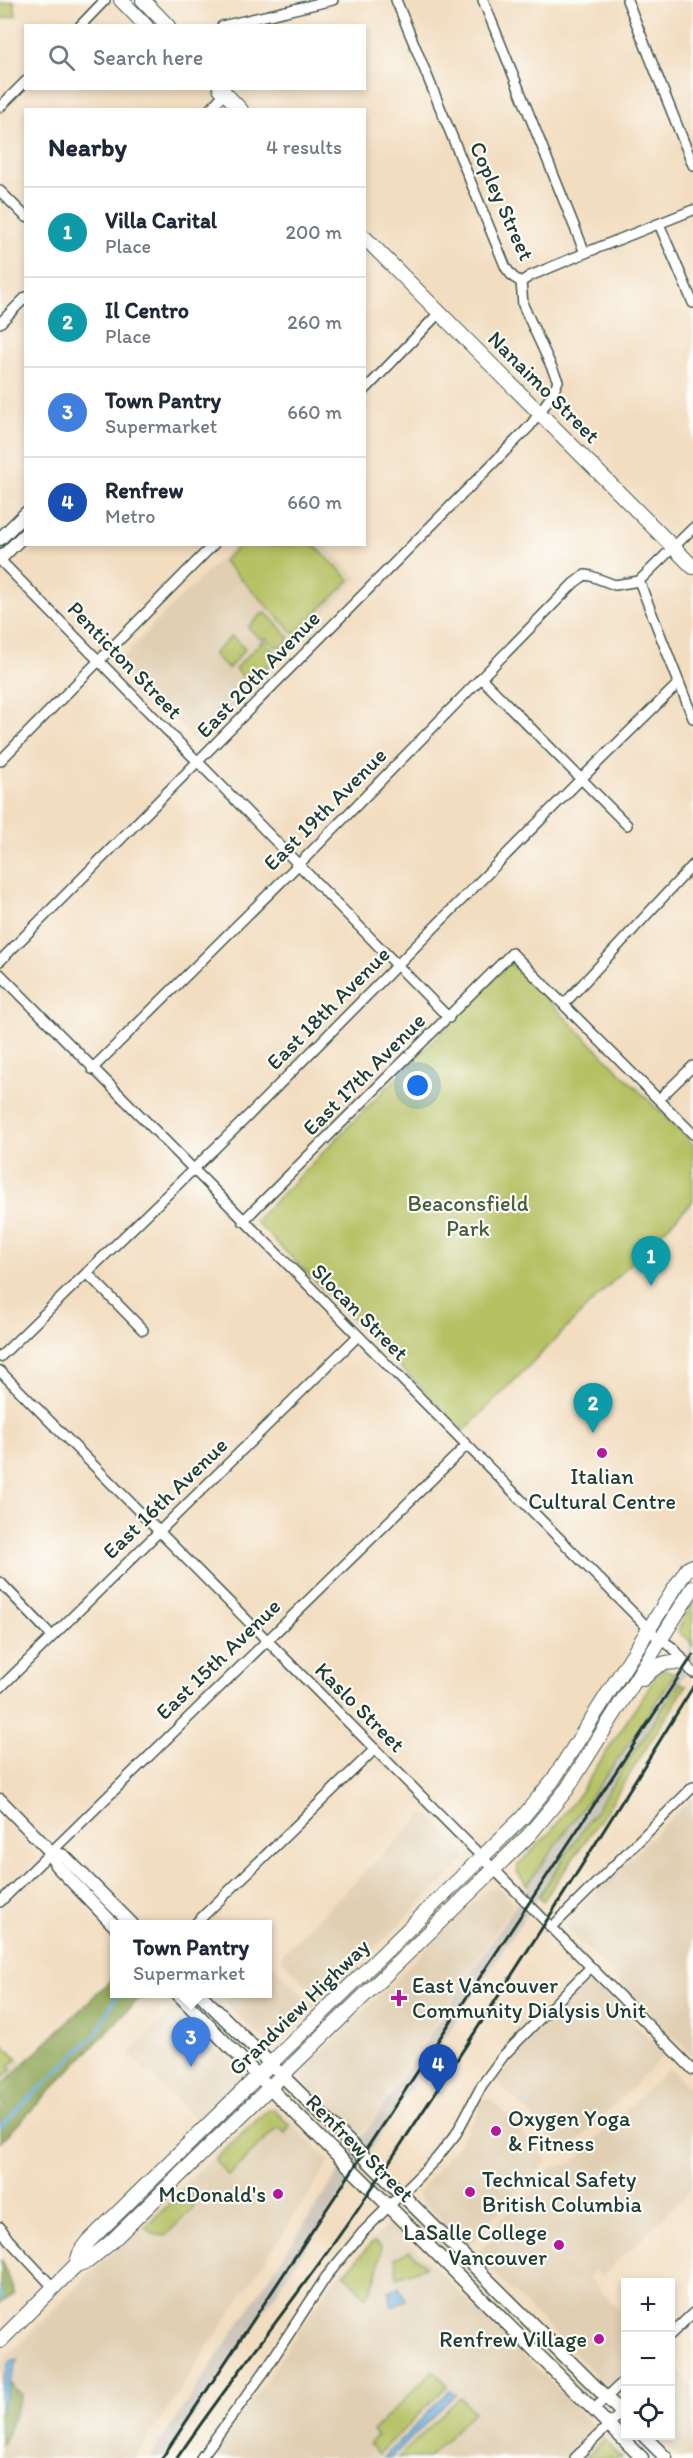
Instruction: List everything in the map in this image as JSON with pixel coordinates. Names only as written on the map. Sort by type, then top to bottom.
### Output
[{"type":"main road","points":[[121,0],[144,24]]},
{"type":"main road","points":[[143,0],[166,24]]},
{"type":"main road","points":[[223,91],[239,108]]},
{"type":"main road","name":"Nanaimo Street","points":[[366,239],[693,567]]},
{"type":"main road","name":"Grandview Highway","points":[[76,2265],[80,2253],[89,2241],[522,1818],[553,1779],[648,1628],[687,1569],[693,1566]]},
{"type":"main road","points":[[622,1703],[693,1588]]},
{"type":"main road","points":[[622,1703],[657,1665],[670,1661],[688,1668]]},
{"type":"main road","name":"Grandview Highway","points":[[0,2341],[76,2265],[88,2261],[111,2242],[548,1814],[567,1789],[622,1703]]},
{"type":"street","points":[[82,24],[105,0]]},
{"type":"street","points":[[231,24],[333,0]]},
{"type":"street","name":"Copley Street","points":[[396,0],[506,268],[513,277],[521,282],[523,305],[558,381],[552,395],[539,412]]},
{"type":"street","points":[[483,0],[585,253]]},
{"type":"street","points":[[627,0],[693,165]]},
{"type":"street","points":[[0,107],[24,83]]},
{"type":"street","points":[[210,108],[223,91]]},
{"type":"street","points":[[0,191],[24,215]]},
{"type":"street","points":[[521,282],[585,253],[693,210]]},
{"type":"street","points":[[659,224],[693,303]]},
{"type":"street","points":[[0,323],[24,299]]},
{"type":"street","points":[[366,389],[440,312]]},
{"type":"street","name":"East 20th Avenue","points":[[0,961],[530,426],[539,412]]},
{"type":"street","points":[[0,539],[24,515]]},
{"type":"street","points":[[693,528],[639,581],[693,718]]},
{"type":"street","points":[[0,559],[24,535]]},
{"type":"street","points":[[0,761],[212,546]]},
{"type":"street","name":"Penticton Street","points":[[0,559],[449,1018]]},
{"type":"street","name":"East 19th Avenue","points":[[92,1069],[585,575],[615,585],[639,581]]},
{"type":"street","points":[[481,678],[627,825]]},
{"type":"street","name":"East 18th Avenue","points":[[0,1357],[192,1171],[679,683]]},
{"type":"street","points":[[693,865],[564,1004],[693,1134]]},
{"type":"street","name":"East 17th Avenue","points":[[243,1221],[512,953],[564,1004]]},
{"type":"street","name":"Slocan Street","points":[[0,975],[465,1446],[661,1641],[671,1644],[680,1653],[688,1668]]},
{"type":"street","points":[[659,1099],[693,1065]]},
{"type":"street","points":[[87,1273],[143,1330]]},
{"type":"street","name":"East 16th Avenue","points":[[0,1688],[357,1337]]},
{"type":"street","name":"Kaslo Street","points":[[0,1371],[693,2070]]},
{"type":"street","name":"East 15th Avenue","points":[[0,1902],[465,1446]]},
{"type":"street","points":[[0,1582],[52,1636]]},
{"type":"street","points":[[199,1920],[375,1749]]},
{"type":"street","points":[[551,1928],[693,1787]]},
{"type":"street","points":[[0,1800],[51,1852],[56,1865],[110,1921]]},
{"type":"street","points":[[51,1852],[64,1856],[128,1920]]},
{"type":"street","points":[[201,2458],[264,2372],[326,2277],[362,2233],[436,2159],[456,2134],[482,2085],[504,2055],[590,1968]]},
{"type":"street","name":"Renfrew Street","points":[[182,1998],[642,2458]]},
{"type":"street","name":"Renfrew Street","points":[[204,1998],[621,2413]]},
{"type":"street","points":[[0,2227],[8,2239],[54,2287]]},
{"type":"street","points":[[673,2332],[693,2313]]},
{"type":"street","points":[[593,2410],[621,2384]]},
{"type":"street","points":[[575,2458],[608,2425],[621,2416]]},
{"type":"street","points":[[648,2440],[666,2458]]},
{"type":"shaded area","points":[[233,546],[326,546],[359,578],[199,744],[116,662]]},
{"type":"shaded area","points":[[693,1646],[693,1662],[167,2458],[150,2458],[530,1883],[621,1755]]},
{"type":"shaded area","points":[[693,1797],[693,2056],[567,1929],[567,1922]]},
{"type":"shaded area","points":[[424,1814],[428,1814],[464,1851],[466,1856],[464,1861],[324,1998],[318,1997],[281,1959],[282,1954]]},
{"type":"shaded area","points":[[493,1887],[502,1890],[514,1903],[359,2138],[302,2080],[300,2074],[487,1889]]},
{"type":"shaded area","points":[[272,1964],[316,2006],[277,2044],[270,2046],[224,2002],[228,1998],[272,1998]]},
{"type":"shaded area","points":[[589,1981],[593,1982],[665,2054],[567,2152],[496,2081],[517,2052]]},
{"type":"shaded area","points":[[176,2006],[242,2073],[240,2081],[203,2117],[198,2116],[195,2119],[130,2054]]},
{"type":"shaded area","points":[[0,2039],[24,2063],[0,2088]]},
{"type":"shaded area","points":[[669,2068],[693,2092],[693,2187],[602,2277],[595,2270],[588,2277],[621,2312],[621,2372],[608,2387],[477,2256],[478,2251],[492,2239],[500,2218],[510,2212],[546,2177],[549,2169],[571,2164]]},
{"type":"shaded area","points":[[486,2098],[493,2101],[548,2160],[480,2235],[471,2244],[466,2244],[420,2199],[418,2193],[457,2145],[478,2113],[481,2102]]},
{"type":"shaded area","points":[[267,2106],[276,2107],[330,2162],[135,2458],[0,2458],[0,2363],[89,2274]]},
{"type":"shaded area","points":[[387,2225],[394,2227],[626,2458],[208,2458],[261,2388],[329,2286]]},
{"type":"shaded area","points":[[675,2368],[693,2386],[693,2458],[679,2458],[660,2440],[675,2440]]},
{"type":"green space","points":[[14,1],[16,16],[0,19],[0,4]]},
{"type":"green space","points":[[239,546],[315,546],[350,580],[295,634],[223,561]]},
{"type":"green space","points":[[266,613],[290,638],[283,646],[274,646],[266,638],[259,638],[248,627]]},
{"type":"green space","points":[[232,636],[245,649],[228,669],[213,654]]},
{"type":"green space","points":[[263,640],[278,656],[250,684],[235,669]]},
{"type":"green space","name":"Beaconsfield Park","points":[[510,963],[693,1144],[693,1201],[464,1431],[255,1221]]},
{"type":"green space","points":[[693,1602],[693,1647],[678,1630]]},
{"type":"green space","points":[[665,1669],[675,1674],[621,1755],[527,1885],[517,1872],[518,1865],[552,1830],[579,1794],[657,1675]]},
{"type":"green space","points":[[680,1682],[686,1686],[603,1816],[543,1901],[539,1896]]},
{"type":"green space","points":[[110,1981],[110,1998],[139,1998],[0,2143],[0,2087]]},
{"type":"green space","points":[[0,2041],[17,2059],[9,2066],[12,2069],[4,2077],[0,2075]]},
{"type":"green space","points":[[274,2109],[290,2127],[285,2133],[278,2127],[228,2176],[215,2160],[268,2110]]},
{"type":"green space","points":[[187,2187],[192,2194],[192,2209],[165,2236],[153,2234],[146,2227]]},
{"type":"green space","points":[[373,2242],[381,2246],[380,2260],[375,2279],[366,2297],[344,2274]]},
{"type":"green space","points":[[410,2251],[426,2267],[397,2277],[395,2258]]},
{"type":"green space","points":[[0,2258],[15,2294],[0,2304]]},
{"type":"green space","points":[[433,2371],[448,2385],[379,2454],[369,2444],[377,2436],[373,2431]]},
{"type":"green space","points":[[10,2383],[22,2394],[5,2440],[0,2445],[0,2410]]},
{"type":"green space","points":[[460,2397],[474,2412],[428,2458],[398,2458]]},
{"type":"green space","points":[[604,2440],[622,2458],[586,2458]]},
{"type":"water","points":[[399,2287],[406,2300],[392,2306],[389,2291]]},
{"type":"water","points":[[18,2360],[0,2410],[0,2391],[10,2362]]},
{"type":"water","points":[[450,2390],[455,2394],[391,2458],[384,2458]]},
{"type":"waterway","points":[[0,2127],[98,2032],[116,1998]]},
{"type":"waterway","points":[[0,2290],[2,2299]]},
{"type":"railway","points":[[162,2458],[693,1655]]},
{"type":"railway","points":[[177,2458],[333,2244],[399,2148],[611,1820],[693,1687]]},
{"type":"place","name":"Villa Carital","points":[[651,1286]]},
{"type":"place","name":"Il Centro","points":[[593,1433]]},
{"type":"place","name":"Italian Cultural Centre","points":[[602,1453]]},
{"type":"place","name":"East Vancouver Community Dialysis Unit","points":[[399,1998]]},
{"type":"place","name":"Town Pantry","points":[[191,2067]]},
{"type":"place","name":"Renfrew","points":[[438,2094]]},
{"type":"place","name":"Oxygen Yoga & Fitness","points":[[496,2131]]},
{"type":"place","name":"Technical Safety British Columbia","points":[[470,2192]]},
{"type":"place","name":"McDonald's","points":[[278,2194]]},
{"type":"place","name":"LaSalle College Vancouver","points":[[559,2245]]},
{"type":"place","name":"Renfrew Village","points":[[599,2339]]}]
